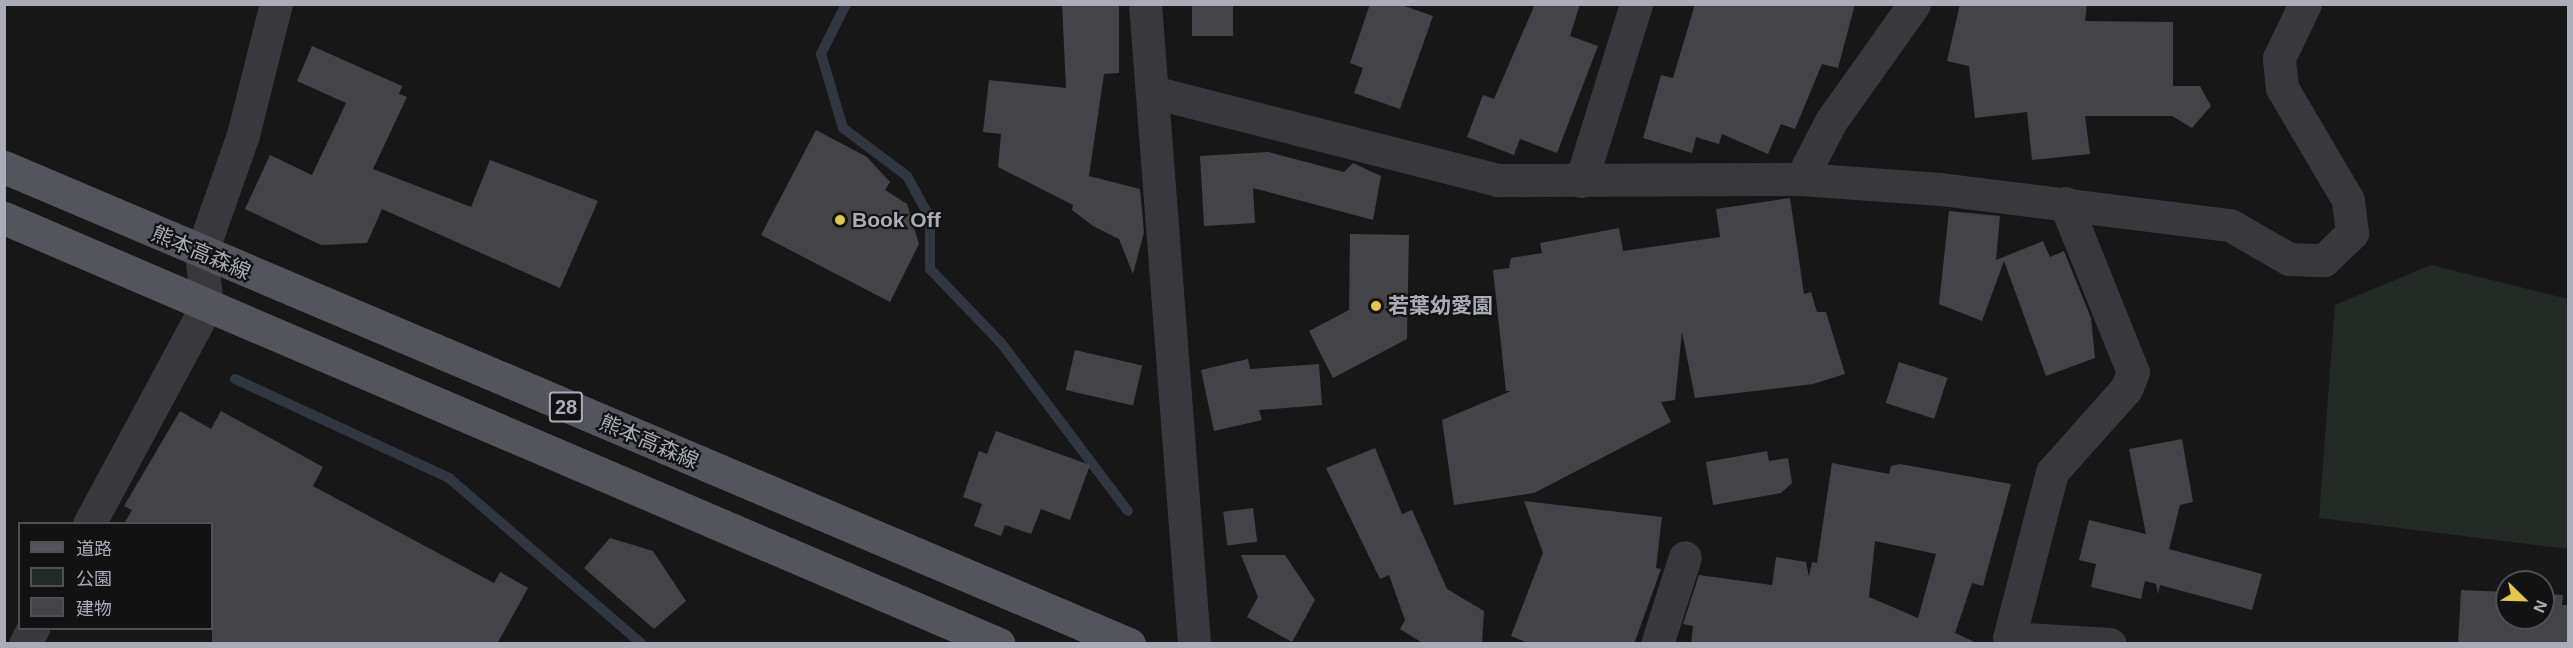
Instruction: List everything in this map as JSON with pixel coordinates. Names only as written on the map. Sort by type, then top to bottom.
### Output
[{"type":"main road","name":"熊本高森線","points":[[4,167],[201,254],[1129,644]]},
{"type":"main road","name":"28","points":[[4,218],[999,644]]},
{"type":"street","points":[[90,522],[207,305],[201,254],[243,135],[276,4]]},
{"type":"street","points":[[1145,4],[1194,644]]},
{"type":"street","points":[[1581,181],[1636,4]]},
{"type":"street","points":[[1801,179],[1831,121],[1914,4]]},
{"type":"street","points":[[1153,92],[1497,180],[1801,179],[2066,203],[2230,225],[2289,259],[2324,260],[2352,233],[2348,200],[2282,88],[2279,58],[2305,4]]},
{"type":"street","points":[[2066,203],[2133,372],[2126,388],[2052,471],[2009,638],[2110,644]]},
{"type":"street","points":[[1657,644],[1684,557]]},
{"type":"street","points":[[25,644],[32,630]]},
{"type":"green space","points":[[2431,265],[2568,299],[2568,549],[2319,518],[2335,305]]},
{"type":"building","points":[[1062,4],[1119,4],[1119,73],[1104,74],[1089,176],[1140,189],[1144,232],[1133,274],[1119,239],[1093,226],[1072,210],[1073,205],[998,167],[1001,134],[983,132],[989,80],[1066,88]]},
{"type":"building","points":[[1192,4],[1233,4],[1233,36],[1192,36]]},
{"type":"building","points":[[1370,4],[1399,4],[1433,16],[1400,109],[1354,93],[1363,68],[1350,63]]},
{"type":"building","points":[[1535,4],[1580,4],[1570,36],[1598,46],[1557,153],[1520,139],[1514,155],[1467,137],[1483,95],[1494,99]]},
{"type":"building","points":[[1695,4],[1855,4],[1838,68],[1822,64],[1795,129],[1781,124],[1768,154],[1722,134],[1719,144],[1696,137],[1692,153],[1643,138],[1661,75],[1673,78]]},
{"type":"building","points":[[1960,4],[2087,4],[2085,21],[2173,22],[2173,86],[2200,86],[2211,106],[2192,128],[2172,116],[2085,116],[2090,154],[2032,160],[2027,112],[1975,118],[1969,66],[1947,61]]},
{"type":"building","points":[[312,46],[402,86],[399,94],[407,97],[373,169],[471,207],[490,160],[598,201],[560,288],[382,209],[367,243],[321,245],[245,209],[270,155],[312,175],[346,103],[297,81]]},
{"type":"building","name":"Book Off","points":[[816,130],[867,157],[890,182],[885,190],[907,204],[919,244],[890,302],[761,235]]},
{"type":"building","points":[[1268,152],[1344,172],[1353,163],[1381,176],[1373,220],[1253,188],[1255,223],[1204,226],[1200,156]]},
{"type":"building","points":[[1790,198],[1804,294],[1811,292],[1817,312],[1826,312],[1845,374],[1813,384],[1695,398],[1682,332],[1675,400],[1661,402],[1671,422],[1534,493],[1454,505],[1442,420],[1511,391],[1506,391],[1493,270],[1509,268],[1511,258],[1542,253],[1540,243],[1619,228],[1623,251],[1720,237],[1716,209]]},
{"type":"building","points":[[1949,211],[2000,216],[1996,260],[2043,241],[2050,257],[2064,251],[2091,318],[2095,358],[2046,376],[2004,261],[1982,321],[1939,304]]},
{"type":"building","points":[[1350,234],[1409,235],[1407,339],[1333,378],[1309,331],[1349,310]]},
{"type":"building","points":[[1075,350],[1142,366],[1133,405],[1066,390]]},
{"type":"building","points":[[1248,359],[1250,369],[1319,364],[1322,405],[1259,410],[1262,420],[1214,431],[1201,370]]},
{"type":"building","points":[[1899,362],[1948,378],[1934,419],[1886,403]]},
{"type":"building","points":[[180,411],[211,429],[221,411],[323,467],[313,486],[494,583],[500,572],[528,588],[497,644],[212,644],[213,522],[125,522],[132,510],[124,506]]},
{"type":"building","points":[[996,431],[1090,465],[1070,520],[1041,509],[1031,534],[1005,525],[1001,536],[974,526],[982,504],[963,497],[979,451],[987,454]]},
{"type":"building","points":[[2182,439],[2193,502],[2180,505],[2169,549],[2262,574],[2252,610],[2160,585],[2158,594],[2156,584],[2145,581],[2141,599],[2091,587],[2096,564],[2079,560],[2089,520],[2146,534],[2129,449]]},
{"type":"building","points":[[1375,448],[1402,514],[1412,510],[1447,589],[1484,611],[1482,644],[1424,644],[1400,629],[1405,620],[1389,575],[1380,579],[1326,468]]},
{"type":"building","points":[[1767,451],[1769,461],[1788,458],[1792,483],[1781,493],[1713,505],[1706,462]]},
{"type":"building","points":[[1832,463],[1889,474],[1891,466],[1900,464],[2011,484],[1983,586],[1972,583],[1955,633],[1979,644],[1691,644],[1693,626],[1683,624],[1699,575],[1772,585],[1776,557],[1806,562],[1809,577],[1812,562],[1817,563]],"holes":[[[1875,541],[1936,554],[1918,618],[1869,597]]]},
{"type":"building","points":[[1524,501],[1662,517],[1656,568],[1661,569],[1634,644],[1530,644],[1511,636],[1543,553]]},
{"type":"building","points":[[1253,508],[1257,542],[1227,545],[1223,512]]},
{"type":"building","points":[[610,538],[653,551],[686,601],[654,629],[584,568]]},
{"type":"building","points":[[1241,555],[1285,555],[1315,600],[1292,642],[1247,617],[1258,597]]},
{"type":"building","points":[[2461,590],[2495,591],[2495,630],[2555,630],[2555,595],[2563,595],[2562,605],[2568,605],[2568,644],[2458,644]]},
{"type":"waterway","points":[[846,4],[821,54],[843,128],[907,176],[930,218],[930,269],[1002,344],[1128,511]]},
{"type":"waterway","points":[[235,379],[449,478],[642,644]]},
{"type":"place","name":"Book Off","points":[[840,220]]},
{"type":"place","name":"若葉幼愛園","points":[[1376,306]]}]
